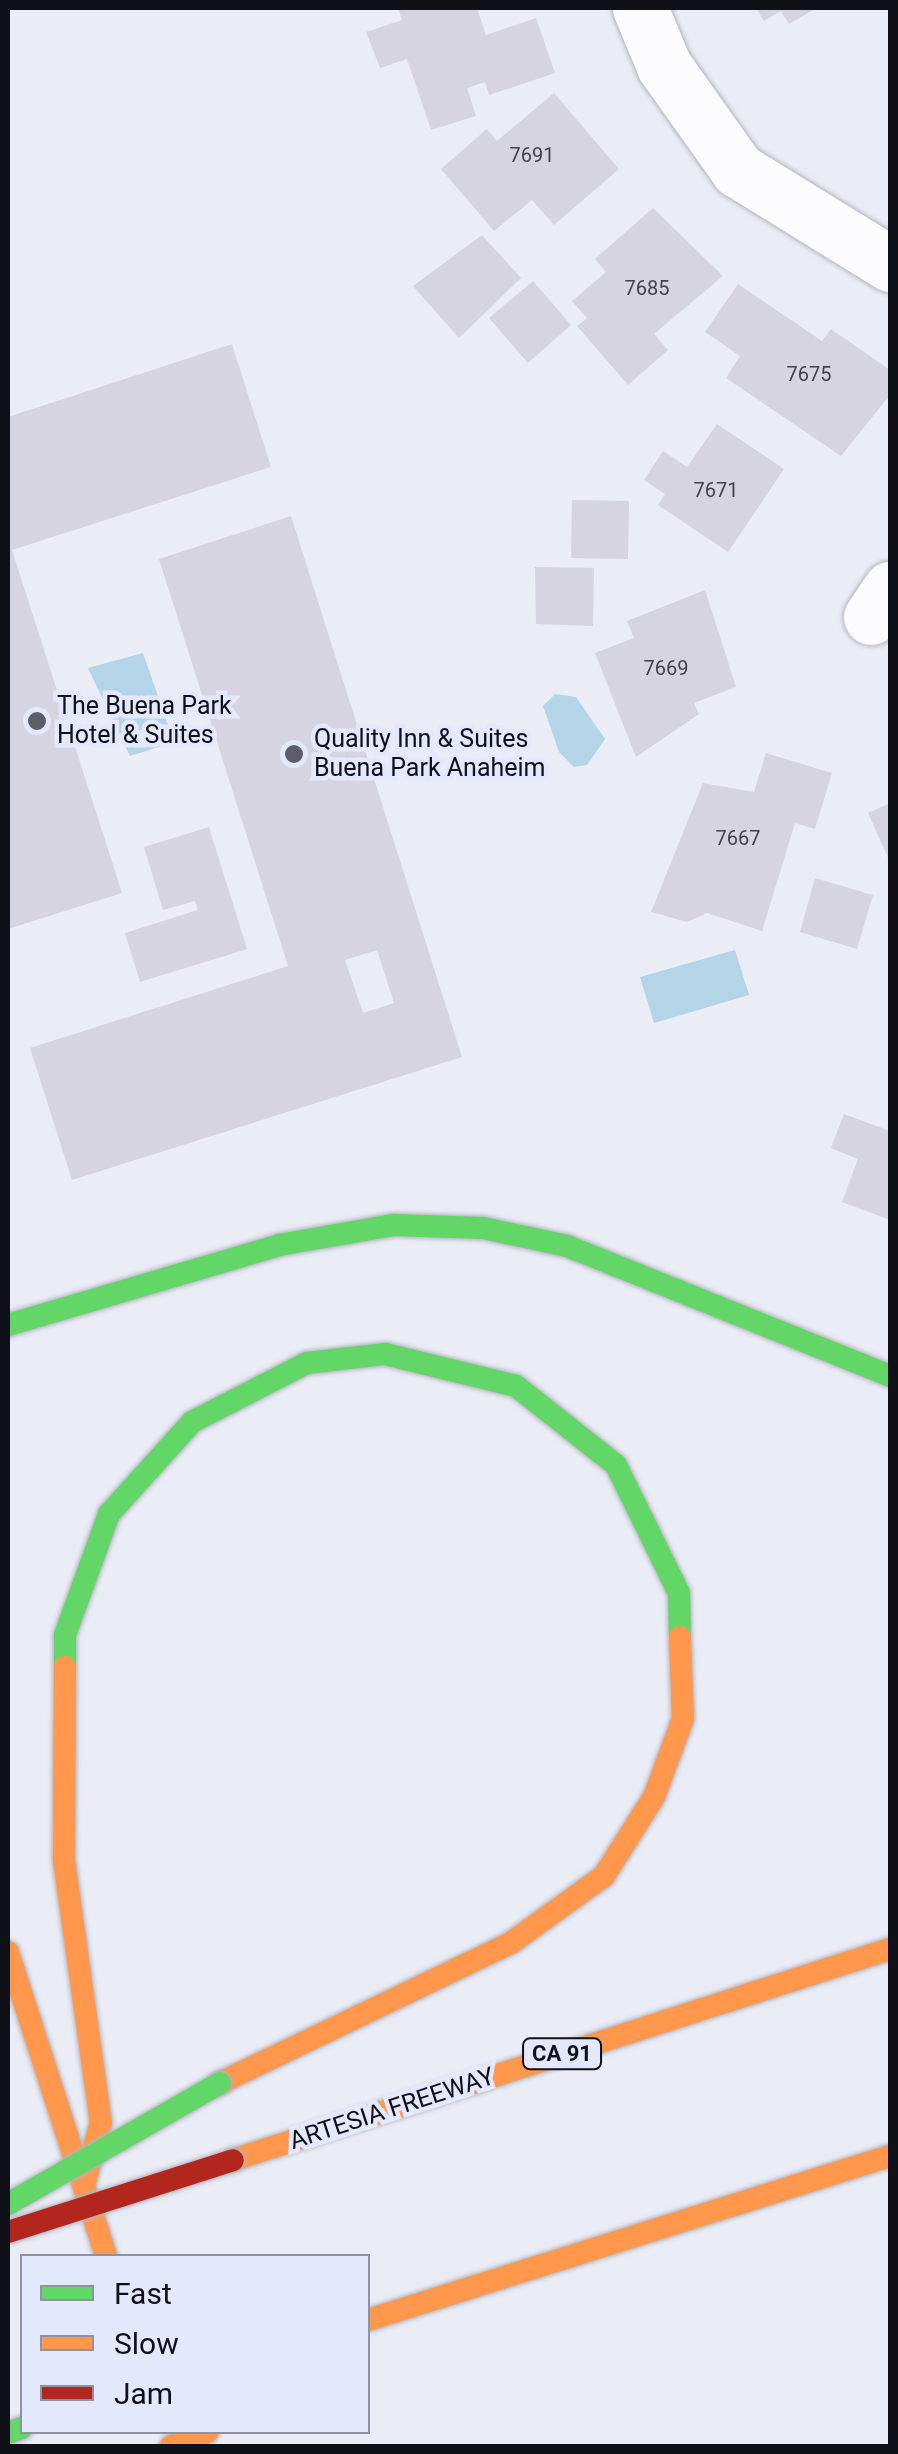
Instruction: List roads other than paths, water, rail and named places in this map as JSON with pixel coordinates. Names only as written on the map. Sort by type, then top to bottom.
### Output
[{"type":"main road","points":[[8,1325],[279,1245],[394,1225],[483,1228],[567,1246],[890,1376]]},
{"type":"main road","points":[[8,2204],[220,2083],[511,1943],[604,1876],[654,1797],[683,1720],[679,1593],[616,1466],[575,1424],[516,1386],[384,1354],[307,1363],[192,1422],[138,1472],[94,1543],[65,1635],[64,1860],[101,2122],[84,2182]]},
{"type":"main road","name":"ARTESIA FREEWAY","points":[[8,2232],[890,1949]]},
{"type":"main road","points":[[8,1952],[105,2254]]},
{"type":"main road","points":[[370,2319],[890,2156]]},
{"type":"main road","points":[[402,2340],[540,2266]]},
{"type":"main road","points":[[170,2446],[202,2434]]},
{"type":"street","points":[[640,8],[664,66],[738,170],[890,264]]},
{"type":"water","points":[[143,653],[168,725],[184,739],[130,756],[88,668]]},
{"type":"water","points":[[555,694],[576,697],[605,739],[587,765],[574,767],[559,752],[543,706]]},
{"type":"water","points":[[735,950],[749,995],[654,1023],[640,977]]},
{"type":"place","name":"The Buena Park Hotel & Suites","points":[[37,721]]},
{"type":"place","name":"Quality Inn & Suites Buena Park Anaheim","points":[[294,754]]}]
